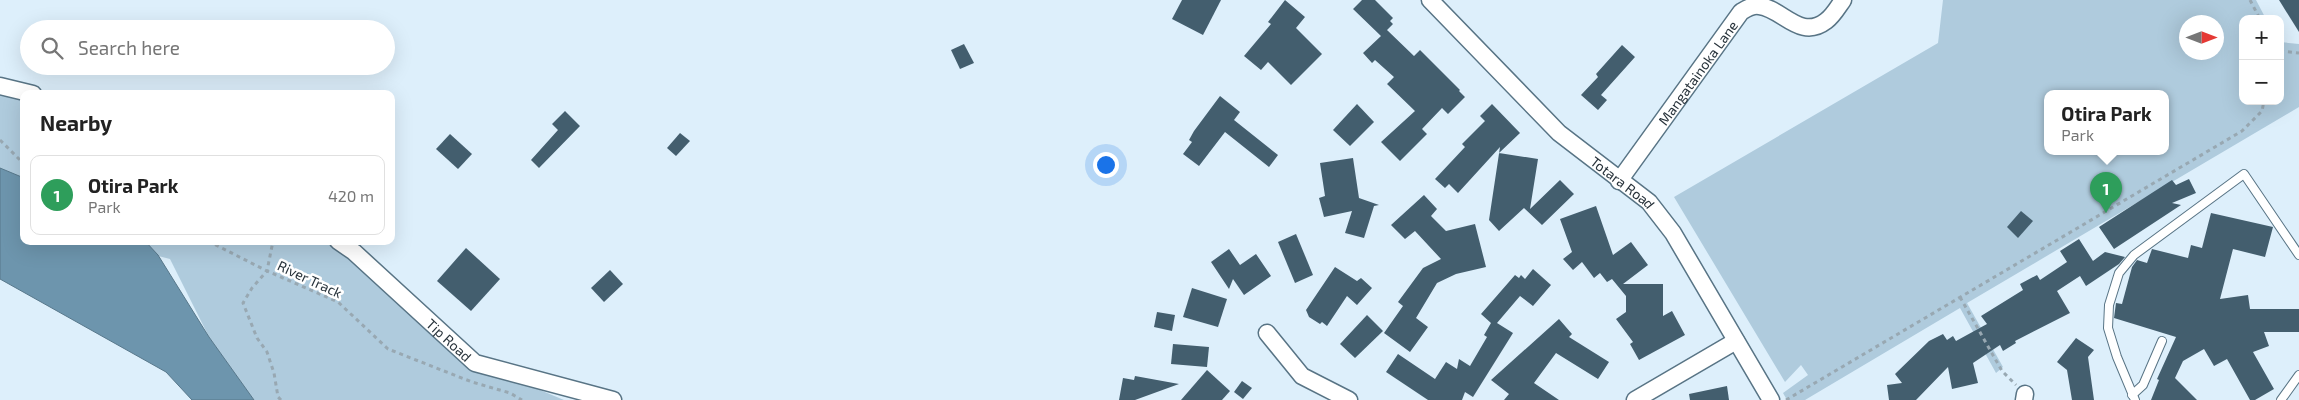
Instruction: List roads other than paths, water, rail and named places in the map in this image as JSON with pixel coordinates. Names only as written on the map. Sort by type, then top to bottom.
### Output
[{"type":"street","name":"Totara Road","points":[[1430,0],[1558,133],[1649,202],[1673,233],[1771,400]]},
{"type":"street","name":"Mangatainoka Lane","points":[[1619,181],[1741,12],[1758,6],[1769,9],[1794,25],[1817,26],[1827,21],[1843,0]]},
{"type":"street","points":[[7,88],[20,91]]},
{"type":"street","name":"Tip Road","points":[[344,245],[354,252],[476,363],[613,400]]},
{"type":"street","points":[[1267,333],[1302,376],[1349,400]]},
{"type":"street","points":[[1635,400],[1736,341]]},
{"type":"lane","points":[[0,77],[7,88]]},
{"type":"lane","points":[[2162,341],[2143,386],[2133,397],[2109,336],[2107,321],[2109,305],[2119,273],[2134,256],[2244,174],[2299,255]]},
{"type":"lane","points":[[2282,400],[2299,375]]},
{"type":"place","name":"Otira Park","points":[[2106,213]]}]
